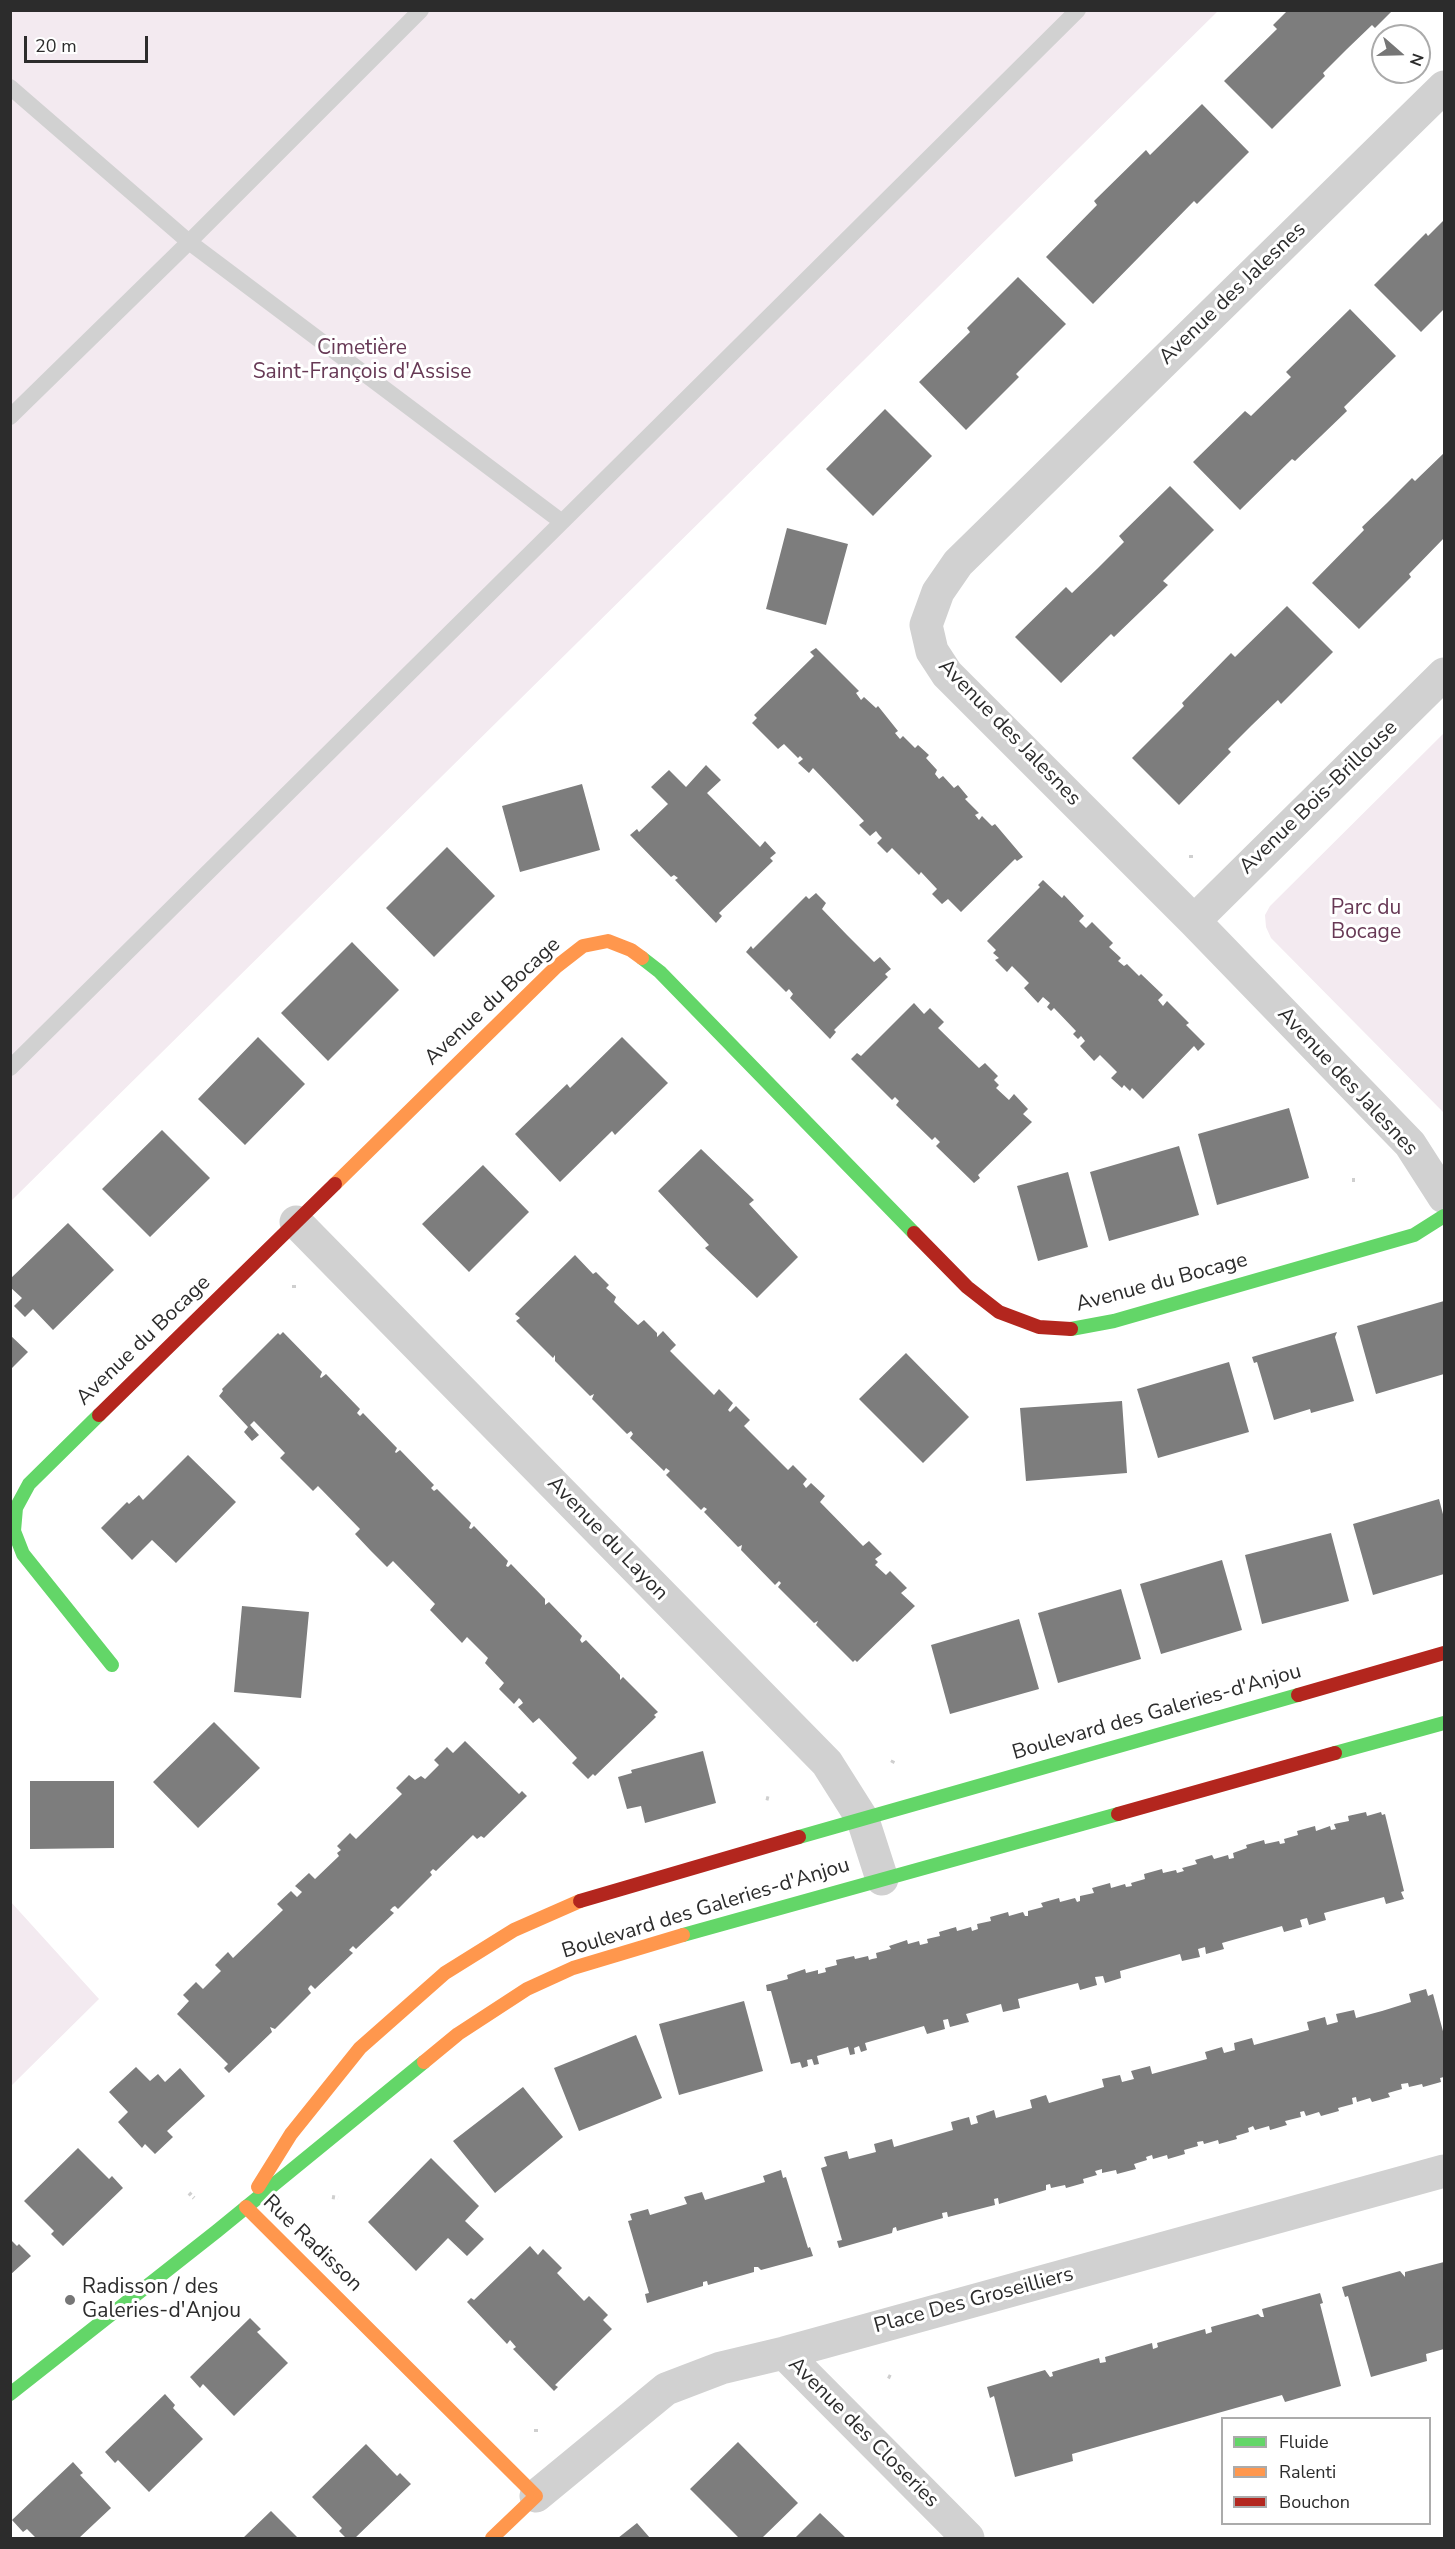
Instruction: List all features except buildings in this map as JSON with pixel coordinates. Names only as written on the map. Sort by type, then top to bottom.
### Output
[{"type":"street","name":"Avenue des Jalesnes","points":[[1444,87],[958,563],[938,592],[926,625],[932,651],[947,674],[1194,921],[1410,1144],[1444,1197]]},
{"type":"street","name":"Avenue Bois-Brillouse","points":[[1194,921],[1444,674]]},
{"type":"street","name":"Avenue du Bocage","points":[[112,1665],[23,1554],[14,1531],[16,1508],[28,1484],[556,966],[583,946],[608,941],[632,950],[660,972],[967,1287],[999,1312],[1039,1327],[1079,1329],[1126,1317],[1414,1235],[1444,1216]]},
{"type":"street","name":"Avenue du Layon","points":[[296,1222],[827,1763],[863,1820],[882,1879]]},
{"type":"street","name":"Boulevard des Galeries-d'Anjou","points":[[246,2207],[291,2133],[360,2049],[445,1973],[504,1936],[589,1897],[1444,1653]]},
{"type":"street","name":"Boulevard des Galeries-d'Anjou","points":[[246,2207],[458,2034],[527,1989],[573,1968],[621,1952],[1444,1723]]},
{"type":"street","name":"Place Des Groseilliers","points":[[536,2496],[666,2389],[721,2368],[784,2353],[1444,2171]]},
{"type":"street","name":"Rue Radisson","points":[[10,2394],[246,2207],[536,2496]]},
{"type":"street","name":"Avenue des Closeries","points":[[784,2353],[968,2538]]},
{"type":"street","points":[[492,2538],[536,2496]]},
{"type":"lane","points":[[10,417],[421,10]]},
{"type":"lane","points":[[10,1068],[1078,10]]},
{"type":"lane","points":[[10,87],[189,242],[562,522]]},
{"type":"path","points":[[189,2193],[194,2198]]},
{"type":"green space","name":"Cimetière Saint-François d'Assise","points":[[11,11],[1218,11],[11,1201]]},
{"type":"green space","name":"Parc du Bocage","points":[[1444,733],[1444,1113],[1271,938],[1266,927],[1265,915],[1270,906]]},
{"type":"green space","points":[[10,1901],[99,1999],[11,2086],[10,2086]]},
{"type":"traffic: fast","points":[[642,958],[660,972],[914,1233]]},
{"type":"traffic: fast","points":[[1071,1329],[1114,1321],[1414,1235],[1444,1216]]},
{"type":"traffic: fast","points":[[99,1415],[29,1484],[16,1508],[14,1531],[23,1554],[112,1665]]},
{"type":"traffic: fast","points":[[799,1837],[1298,1695]]},
{"type":"traffic: fast","points":[[1335,1753],[1444,1723]]},
{"type":"traffic: fast","points":[[683,1935],[1118,1814]]},
{"type":"traffic: fast","points":[[10,2394],[217,2231],[424,2062]]},
{"type":"traffic: slow","points":[[335,1184],[556,967],[583,946],[608,941],[631,950],[642,958]]},
{"type":"traffic: slow","points":[[258,2187],[291,2134],[360,2048],[445,1973],[514,1930],[580,1901]]},
{"type":"traffic: slow","points":[[424,2062],[458,2034],[527,1989],[573,1968],[683,1935]]},
{"type":"traffic: slow","points":[[246,2207],[536,2496],[492,2538]]},
{"type":"traffic: jam","points":[[99,1415],[335,1184]]},
{"type":"traffic: jam","points":[[914,1233],[967,1287],[999,1312],[1039,1327],[1071,1329]]},
{"type":"traffic: jam","points":[[1298,1695],[1444,1653]]},
{"type":"traffic: jam","points":[[1118,1814],[1335,1753]]},
{"type":"traffic: jam","points":[[580,1901],[799,1837]]},
{"type":"place","name":"Radisson / des Galeries-d'Anjou","points":[[70,2300]]}]
